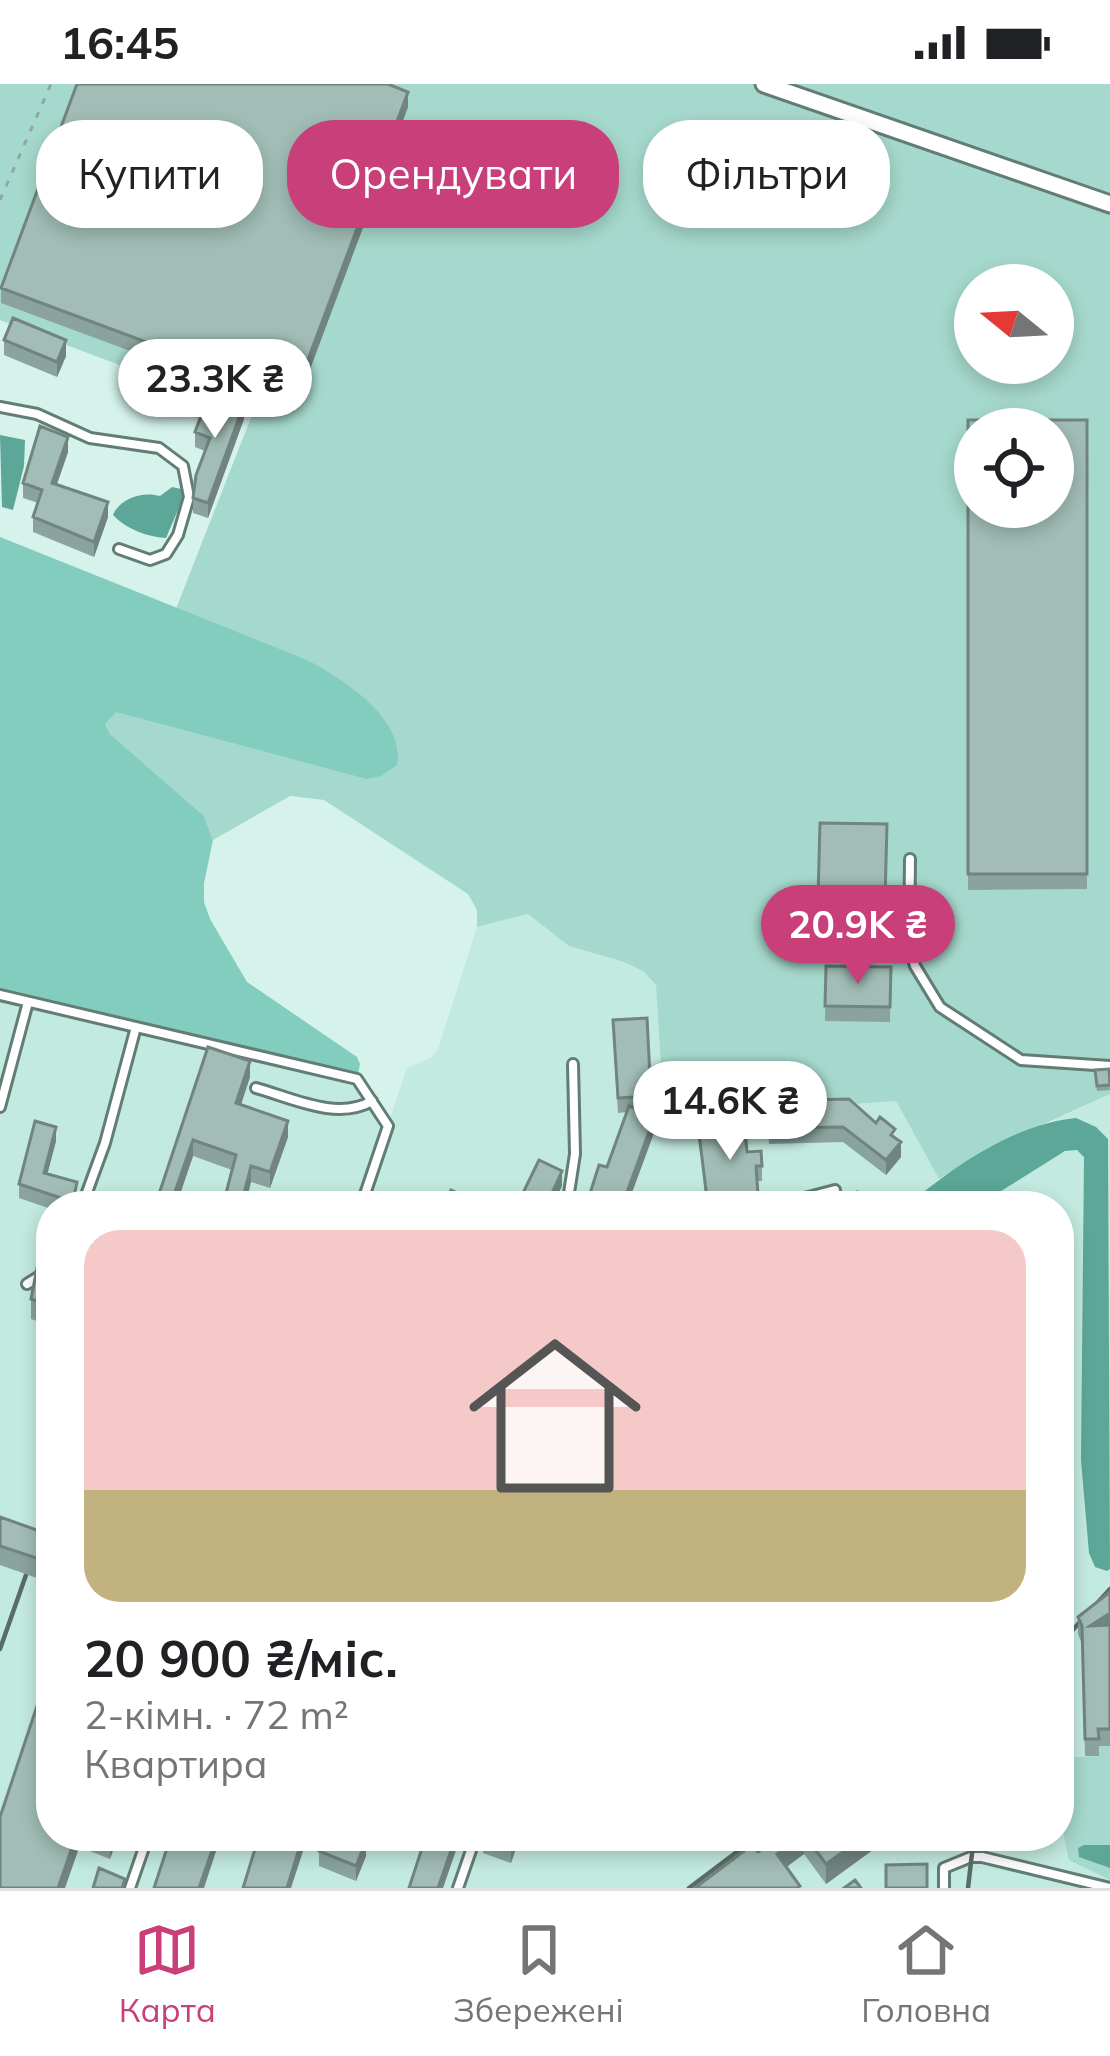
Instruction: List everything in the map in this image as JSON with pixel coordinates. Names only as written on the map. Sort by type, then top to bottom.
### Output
[{"type":"street","points":[[764,84],[1110,204]]},
{"type":"lane","points":[[0,407],[37,414],[90,438],[158,448],[184,466],[189,497],[178,536],[166,554],[150,560],[119,549]]},
{"type":"lane","points":[[910,859],[909,945],[915,966],[940,1007],[1021,1060],[1110,1066]]},
{"type":"lane","points":[[0,995],[357,1079],[388,1126],[366,1191]]},
{"type":"lane","points":[[0,1107],[28,1002]]},
{"type":"lane","points":[[87,1191],[136,1027]]},
{"type":"lane","points":[[569,1191],[575,1154],[573,1064]]},
{"type":"lane","points":[[256,1088],[328,1109],[358,1109],[372,1101]]},
{"type":"lane","points":[[27,1283],[36,1278]]},
{"type":"lane","points":[[130,1888],[143,1851]]},
{"type":"lane","points":[[458,1888],[471,1851]]},
{"type":"lane","points":[[944,1888],[944,1868],[971,1857],[1110,1888]]},
{"type":"path","points":[[0,200],[51,84]]},
{"type":"shaded area","points":[[0,84],[1110,84],[1110,1094],[987,1150],[939,1179],[896,1101],[664,1117],[656,985],[643,971],[569,946],[528,914],[477,927],[477,910],[468,894],[324,800],[290,796],[213,840],[204,816],[110,734],[105,724],[152,670],[252,415],[0,320]]},
{"type":"shaded area","points":[[906,134],[1110,265],[1110,938],[1089,1104],[1110,1094],[1110,1888],[0,1888],[0,995],[357,1079],[388,1124],[407,1068],[432,1057],[438,1049],[477,927],[528,914],[569,946],[624,962],[643,971],[656,985],[664,1117],[896,1101],[939,1179],[924,1191],[36,1191],[36,1851],[1074,1851],[1074,1191],[1001,1191],[1057,1155],[1075,1149],[1054,1120],[1085,1106],[979,528],[1074,528],[1074,408],[956,408]]},
{"type":"shaded area","points":[[0,435],[25,440],[13,510],[2,507]]},
{"type":"shaded area","points":[[172,487],[181,489],[184,496],[166,538],[137,531],[113,515],[126,500],[160,496]]},
{"type":"shaded area","points":[[0,537],[307,660],[354,689],[392,732],[397,765],[367,779],[116,712],[105,724],[110,734],[204,816],[213,840],[204,902],[247,982],[357,1057],[357,1079],[0,995]]},
{"type":"shaded area","points":[[1076,1118],[1108,1139],[1107,1571],[1095,1567],[1089,1553],[1081,1460],[1084,1157],[1077,1150],[1065,1151],[1001,1191],[926,1191],[1007,1138]]},
{"type":"shaded area","points":[[1098,1746],[1110,1746],[1110,1880],[1069,1860],[1067,1851],[1074,1851],[1074,1757],[1098,1756]]},
{"type":"shaded area","points":[[1110,1845],[1110,1868],[1079,1857],[1078,1848]]},
{"type":"building","points":[[77,84],[388,84],[408,92],[398,120],[287,120],[287,228],[357,228],[294,397],[1,288],[36,194],[36,228],[263,228],[263,120],[64,120]]},
{"type":"building","points":[[13,318],[66,340],[57,362],[4,340]]},
{"type":"building","points":[[210,392],[244,404],[208,503],[193,498],[210,438],[195,432]]},
{"type":"building","points":[[1074,420],[1087,420],[1087,874],[968,874],[968,528],[1074,528]]},
{"type":"building","points":[[40,426],[68,437],[52,483],[108,502],[94,542],[33,517],[42,490],[23,483]]},
{"type":"building","points":[[820,823],[887,824],[885,900],[818,899]]},
{"type":"building","points":[[826,966],[891,967],[890,1007],[825,1006]]},
{"type":"building","points":[[647,1018],[651,1096],[618,1098],[613,1020]]},
{"type":"building","points":[[208,1047],[250,1061],[236,1103],[288,1121],[270,1172],[251,1166],[245,1191],[227,1191],[236,1155],[193,1140],[175,1191],[160,1191]]},
{"type":"building","points":[[1109,1069],[1110,1085],[1097,1086],[1095,1070]]},
{"type":"building","points":[[849,1099],[876,1123],[880,1117],[895,1129],[891,1135],[901,1142],[886,1160],[843,1127],[769,1128],[768,1108],[805,1107],[805,1100]]},
{"type":"building","points":[[742,1100],[747,1152],[761,1151],[762,1166],[756,1166],[758,1191],[706,1191],[699,1134],[731,1130],[728,1101]]},
{"type":"building","points":[[629,1106],[655,1115],[627,1191],[591,1191],[599,1165],[607,1167]]},
{"type":"building","points":[[35,1121],[56,1127],[44,1173],[77,1182],[75,1191],[40,1191],[19,1184]]},
{"type":"building","points":[[539,1160],[562,1171],[553,1191],[524,1191]]},
{"type":"building","points":[[0,1517],[36,1530],[36,1558],[0,1546]]},
{"type":"building","points":[[1110,1592],[1110,1613],[1090,1626],[1110,1625],[1110,1729],[1098,1729],[1099,1739],[1085,1739],[1078,1617]]},
{"type":"building","points":[[36,1709],[36,1851],[71,1851],[58,1888],[0,1888],[0,1817]]},
{"type":"building","points":[[166,1851],[212,1851],[199,1888],[154,1888]]},
{"type":"building","points":[[254,1851],[298,1851],[287,1888],[243,1888]]},
{"type":"building","points":[[319,1851],[362,1851],[356,1866]]},
{"type":"building","points":[[421,1851],[451,1851],[438,1888],[409,1888]]},
{"type":"building","points":[[744,1851],[781,1851],[777,1854],[800,1886],[695,1888]]},
{"type":"building","points":[[816,1851],[844,1851],[826,1864]]},
{"type":"building","points":[[927,1864],[927,1888],[886,1888],[886,1865]]},
{"type":"building","points":[[99,1868],[125,1879],[122,1888],[93,1888]]},
{"type":"railway","points":[[0,1649],[26,1575]]},
{"type":"railway","points":[[1074,1629],[1110,1589]]},
{"type":"railway","points":[[689,1888],[738,1851]]},
{"type":"railway","points":[[968,1888],[972,1851]]}]
